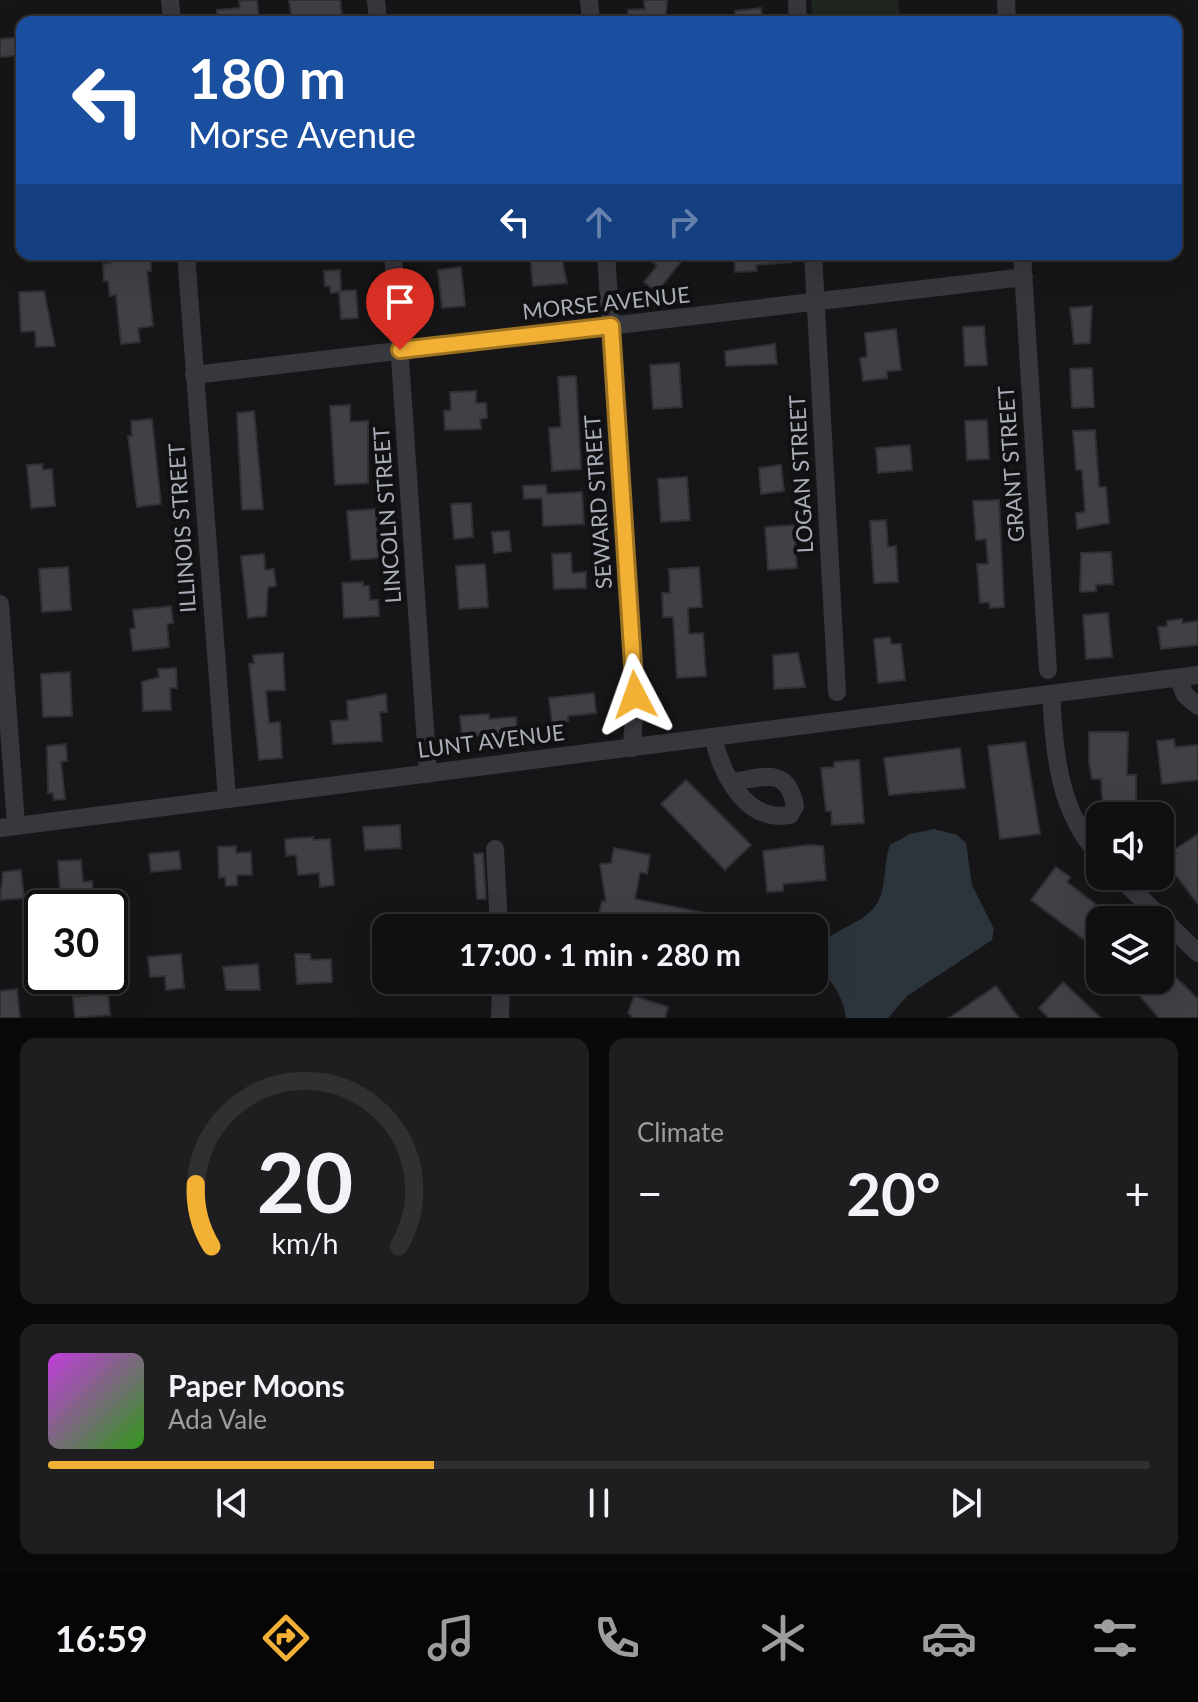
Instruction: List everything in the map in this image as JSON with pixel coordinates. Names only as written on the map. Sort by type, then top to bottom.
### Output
[{"type":"street","name":"ILLINOIS STREET","points":[[186,260],[227,799]]},
{"type":"street","name":"LINCOLN STREET","points":[[393,260],[428,774]]},
{"type":"street","name":"SEWARD STREET","points":[[606,260],[635,695],[632,748]]},
{"type":"street","name":"LOGAN STREET","points":[[813,260],[837,692]]},
{"type":"street","name":"GRANT STREET","points":[[1023,260],[1048,670]]},
{"type":"street","name":"MORSE AVENUE","points":[[194,375],[816,304],[1024,277]]},
{"type":"street","points":[[0,604],[8,826]]},
{"type":"street","name":"LUNT AVENUE","points":[[8,826],[1198,675]]},
{"type":"street","points":[[1179,679],[1185,695],[1198,706]]},
{"type":"street","points":[[1051,695],[1060,785],[1075,821],[1086,836]]},
{"type":"street","points":[[713,737],[722,772],[731,782]]},
{"type":"street","points":[[495,849],[498,914]]},
{"type":"street","points":[[1133,890],[1198,953]]},
{"type":"street","points":[[500,1018],[501,994]]},
{"type":"shaded area","points":[[811,0],[898,0],[899,16],[812,16]]},
{"type":"shaded area","points":[[934,829],[957,835],[966,843],[972,885],[994,929],[992,940],[907,996],[888,1018],[846,1018],[840,996],[828,975],[828,938],[870,912],[883,889],[890,845],[910,834]]},
{"type":"building","points":[[257,0],[258,16],[218,16],[217,10],[240,8],[239,1]]},
{"type":"building","points":[[289,0],[340,0],[342,16],[291,16]]},
{"type":"building","points":[[644,0],[667,0],[666,16],[628,16],[628,10],[645,9]]},
{"type":"building","points":[[761,8],[762,16],[735,16],[735,11]]},
{"type":"building","points":[[16,38],[16,56],[0,57],[0,39]]},
{"type":"building","points":[[111,260],[150,260],[151,271],[147,271],[153,326],[138,328],[140,342],[121,344],[116,295],[110,296],[108,281],[104,281],[103,264],[111,263]]},
{"type":"building","points":[[531,260],[562,260],[567,283],[533,286]]},
{"type":"building","points":[[650,260],[682,260],[657,292],[644,282],[657,266]]},
{"type":"building","points":[[734,260],[791,260],[756,265],[757,271],[735,272]]},
{"type":"building","points":[[461,267],[465,306],[442,308],[438,270]]},
{"type":"building","points":[[340,270],[341,291],[356,290],[358,318],[341,319],[339,292],[331,293],[330,286],[325,286],[324,271]]},
{"type":"building","points":[[44,291],[55,346],[36,347],[35,331],[21,332],[19,292]]},
{"type":"building","points":[[1092,306],[1090,343],[1074,344],[1070,308]]},
{"type":"building","points":[[984,326],[987,365],[965,366],[963,327]]},
{"type":"building","points":[[896,329],[901,370],[887,371],[887,378],[863,381],[860,358],[867,357],[865,333]]},
{"type":"building","points":[[775,344],[777,364],[726,366],[725,351]]},
{"type":"building","points":[[679,363],[682,407],[653,409],[650,365]]},
{"type":"building","points":[[1092,368],[1094,407],[1072,408],[1070,369]]},
{"type":"building","points":[[576,376],[581,469],[552,471],[549,428],[561,427],[558,377]]},
{"type":"building","points":[[476,391],[476,403],[486,403],[487,418],[480,419],[481,429],[445,430],[444,411],[451,410],[450,392]]},
{"type":"building","points":[[350,405],[350,422],[368,421],[368,483],[335,485],[330,406]]},
{"type":"building","points":[[254,411],[263,509],[242,510],[237,413]]},
{"type":"building","points":[[152,419],[161,504],[137,507],[128,436],[132,436],[131,421]]},
{"type":"building","points":[[987,420],[989,459],[967,460],[965,421]]},
{"type":"building","points":[[1095,430],[1099,487],[1106,487],[1109,523],[1077,529],[1076,513],[1085,512],[1082,470],[1076,470],[1073,431]]},
{"type":"building","points":[[910,445],[912,470],[878,473],[876,448]]},
{"type":"building","points":[[42,464],[43,470],[52,469],[55,506],[31,508],[27,465]]},
{"type":"building","points":[[781,465],[784,491],[761,494],[759,468]]},
{"type":"building","points":[[687,477],[690,520],[661,522],[658,479]]},
{"type":"building","points":[[546,485],[547,494],[582,492],[584,524],[543,526],[542,498],[524,499],[523,486]]},
{"type":"building","points":[[999,500],[1004,607],[990,608],[989,602],[980,603],[977,564],[988,564],[986,539],[976,540],[973,501]]},
{"type":"building","points":[[471,503],[473,537],[454,539],[451,504]]},
{"type":"building","points":[[376,509],[378,558],[351,560],[347,511]]},
{"type":"building","points":[[886,520],[888,547],[896,546],[898,582],[874,583],[870,521]]},
{"type":"building","points":[[794,525],[797,568],[768,570],[765,527]]},
{"type":"building","points":[[509,531],[511,551],[494,553],[492,532]]},
{"type":"building","points":[[1111,552],[1113,584],[1096,585],[1096,591],[1080,592],[1081,553]]},
{"type":"building","points":[[571,553],[572,573],[586,572],[586,588],[554,589],[552,554]]},
{"type":"building","points":[[264,554],[265,570],[274,569],[276,586],[268,587],[266,616],[248,618],[241,556]]},
{"type":"building","points":[[485,564],[488,607],[459,609],[456,566]]},
{"type":"building","points":[[68,567],[71,610],[42,612],[39,569]]},
{"type":"building","points":[[699,567],[702,607],[688,608],[689,634],[703,633],[706,676],[677,678],[673,617],[663,617],[662,593],[670,593],[669,569]]},
{"type":"building","points":[[363,582],[363,586],[369,586],[370,600],[378,600],[379,616],[344,618],[342,583]]},
{"type":"building","points":[[171,606],[173,623],[167,624],[169,647],[133,651],[130,629],[135,628],[133,610]]},
{"type":"building","points":[[1108,613],[1112,657],[1086,659],[1083,615]]},
{"type":"building","points":[[1182,619],[1182,623],[1198,621],[1198,645],[1161,649],[1158,627],[1167,626],[1167,621]]},
{"type":"building","points":[[890,637],[891,644],[901,644],[905,680],[878,683],[874,639]]},
{"type":"building","points":[[283,653],[285,690],[266,691],[269,723],[280,722],[282,758],[259,760],[249,664],[254,663],[253,655]]},
{"type":"building","points":[[798,653],[805,687],[774,689],[773,655]]},
{"type":"building","points":[[176,668],[177,688],[170,688],[171,710],[143,711],[142,682],[159,677],[158,669]]},
{"type":"building","points":[[70,672],[72,716],[43,717],[41,674]]},
{"type":"building","points":[[594,693],[596,713],[568,716],[568,721],[552,723],[549,698]]},
{"type":"building","points":[[386,694],[387,712],[380,712],[382,741],[333,744],[331,721],[348,720],[347,701]]},
{"type":"building","points":[[489,714],[489,719],[516,717],[517,733],[462,738],[460,716]]},
{"type":"building","points":[[1089,732],[1128,732],[1127,775],[1136,775],[1136,802],[1103,802],[1101,779],[1092,779]]},
{"type":"building","points":[[1174,739],[1175,747],[1198,745],[1198,780],[1162,784],[1157,741]]},
{"type":"building","points":[[1025,742],[1040,834],[1000,839],[988,746]]},
{"type":"building","points":[[66,744],[67,761],[61,762],[65,799],[54,800],[53,793],[48,793],[47,746]]},
{"type":"building","points":[[960,748],[965,788],[889,795],[884,758]]},
{"type":"building","points":[[859,760],[864,823],[832,825],[831,811],[826,811],[821,768],[834,767],[834,762]]},
{"type":"building","points":[[686,780],[751,845],[725,870],[661,804]]},
{"type":"building","points":[[400,825],[401,848],[365,850],[363,827]]},
{"type":"building","points":[[1198,834],[1198,904],[1174,873],[1174,850]]},
{"type":"building","points":[[313,837],[313,840],[330,839],[334,885],[320,887],[319,873],[298,875],[296,855],[286,856],[285,839]]},
{"type":"building","points":[[236,846],[236,853],[251,852],[252,875],[237,875],[237,885],[226,886],[225,877],[219,878],[218,847]]},
{"type":"building","points":[[823,846],[826,880],[783,884],[783,891],[767,892],[763,851]]},
{"type":"building","points":[[614,848],[650,855],[647,874],[640,872],[635,899],[710,914],[599,914],[602,901],[606,902],[600,864],[611,863]]},
{"type":"building","points":[[179,851],[181,869],[151,872],[149,854]]},
{"type":"building","points":[[483,853],[486,899],[477,899],[474,854]]},
{"type":"building","points":[[81,860],[83,882],[92,881],[93,890],[60,890],[58,861]]},
{"type":"building","points":[[1056,867],[1070,877],[1067,882],[1098,906],[1086,906],[1086,941],[1031,900]]},
{"type":"building","points":[[21,870],[24,898],[0,900],[3,872]]},
{"type":"building","points":[[181,954],[184,988],[166,990],[165,976],[150,977],[148,957]]},
{"type":"building","points":[[295,954],[310,954],[311,960],[331,959],[332,982],[297,984]]},
{"type":"building","points":[[258,964],[260,990],[226,990],[223,967]]},
{"type":"building","points":[[1174,976],[1198,999],[1198,1018],[1159,1018],[1138,994],[1174,994]]},
{"type":"building","points":[[1063,982],[1101,1018],[1049,1018],[1039,1008]]},
{"type":"building","points":[[996,986],[1019,1018],[949,1018]]},
{"type":"building","points":[[17,989],[20,1018],[0,1018],[0,991]]},
{"type":"building","points":[[108,994],[110,1015],[75,1018],[73,997]]},
{"type":"building","points":[[634,996],[668,1007],[665,1018],[633,1018],[628,1013]]},
{"type":"route","points":[[400,350],[611,326],[635,695]]}]
